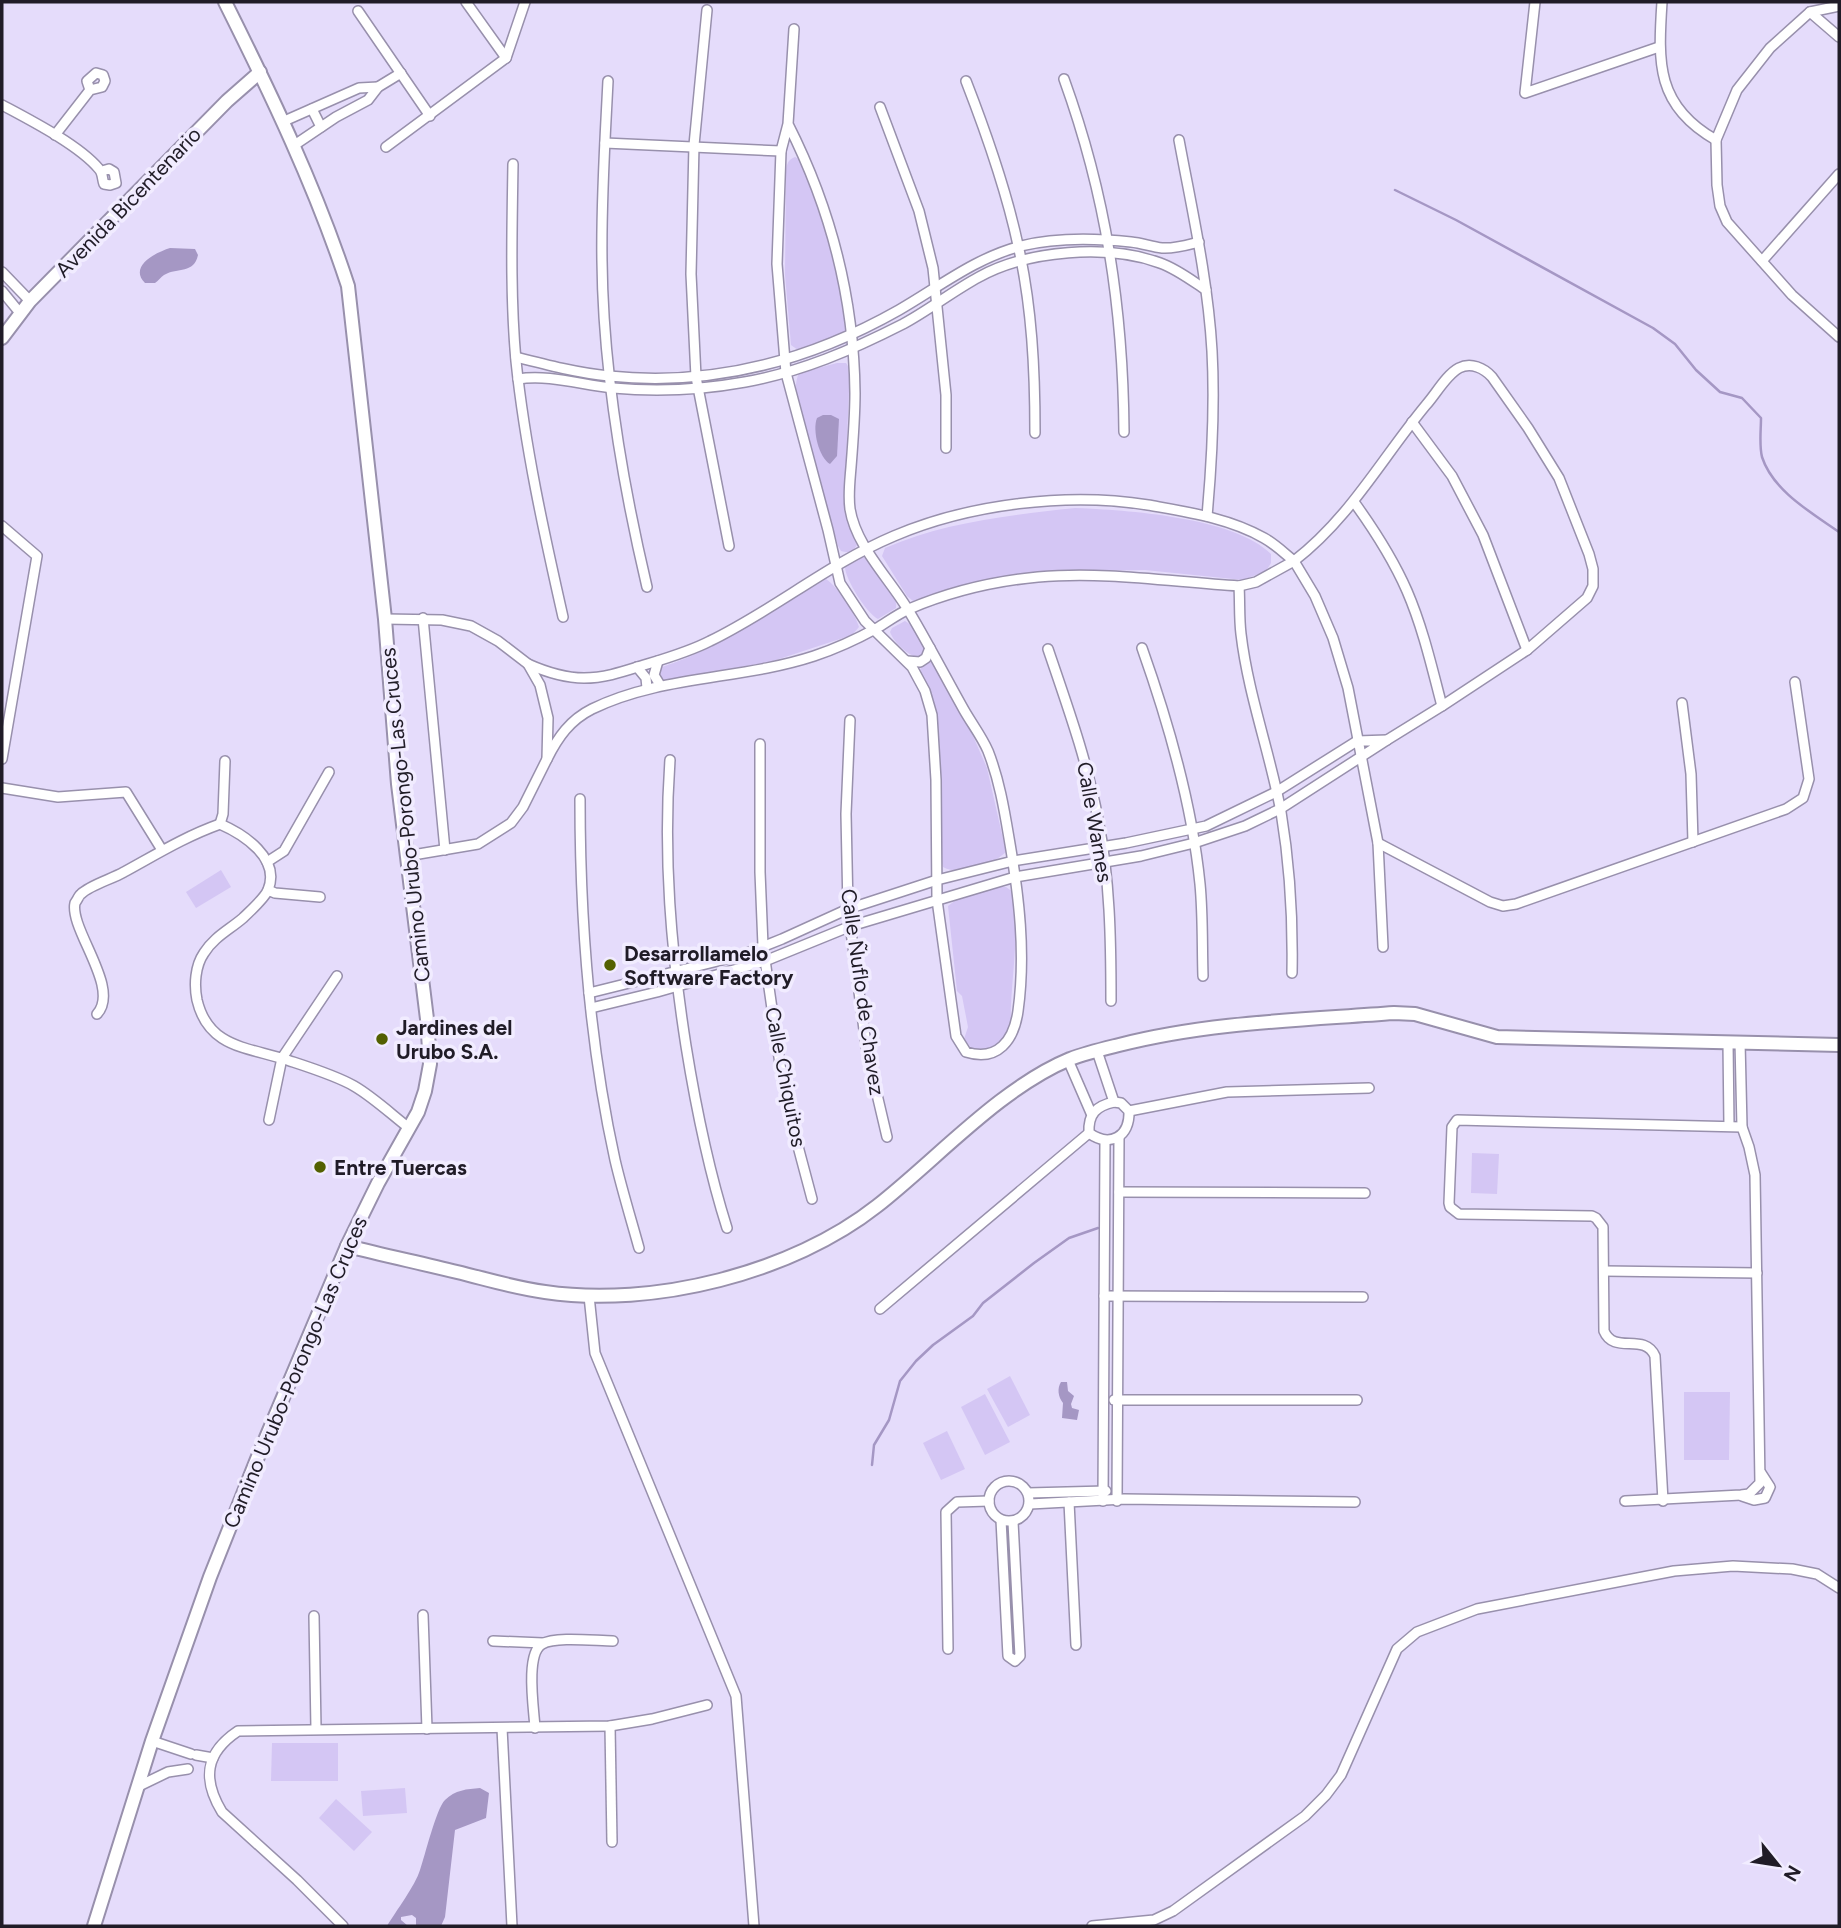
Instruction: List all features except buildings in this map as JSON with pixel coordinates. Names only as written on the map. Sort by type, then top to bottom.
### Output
[{"type":"main road","name":"Camino Urubo-Porongo-Las Cruces","points":[[94,1926],[152,1741],[209,1577],[347,1246],[409,1128],[425,1091],[430,1064],[427,1019],[398,784],[385,619],[348,286],[332,236],[260,72],[225,2]]},
{"type":"main road","name":"Avenida Bicentenario","points":[[2,338],[30,301],[227,101],[260,72]]},
{"type":"main road","points":[[347,1246],[534,1290],[589,1296],[674,1290],[724,1279],[774,1264],[825,1240],[876,1207],[1014,1092],[1069,1060],[1157,1035],[1395,1013],[1415,1014],[1497,1037],[1839,1045]]},
{"type":"street","points":[[466,2],[506,58]]},
{"type":"street","points":[[386,147],[506,58],[525,2]]},
{"type":"street","points":[[1535,2],[1525,93],[1659,47]]},
{"type":"street","points":[[1662,2],[1659,47],[1666,89],[1679,111],[1695,128],[1716,140]]},
{"type":"street","points":[[1839,6],[1810,12],[1770,48],[1737,90],[1716,140],[1717,185],[1720,206],[1727,222],[1792,295],[1839,337]]},
{"type":"street","points":[[707,10],[694,145],[691,274],[696,377],[729,546]]},
{"type":"street","points":[[358,11],[430,116]]},
{"type":"street","points":[[1810,12],[1839,37]]},
{"type":"street","points":[[788,124],[809,166],[831,229],[845,289],[852,333],[855,391],[850,509],[867,549],[908,610],[986,748],[999,781],[1016,877],[1023,945],[1021,987],[1016,1027],[1008,1042],[994,1052],[979,1056],[966,1052],[956,1036],[937,900],[936,780],[932,715],[925,691],[905,661],[865,621],[840,583],[786,373],[777,264],[782,151],[788,124],[794,29]]},
{"type":"street","points":[[282,122],[359,88],[378,86],[401,73]]},
{"type":"street","points":[[1063,79],[1083,133],[1098,189],[1110,254],[1120,319],[1124,432]]},
{"type":"street","points":[[608,81],[602,263],[609,376],[628,505],[647,587]]},
{"type":"street","points":[[966,81],[989,141],[1019,247],[1035,368],[1035,433]]},
{"type":"street","points":[[293,146],[368,100],[378,86]]},
{"type":"street","points":[[55,135],[90,90]]},
{"type":"street","points":[[2,105],[55,135],[102,171]]},
{"type":"street","points":[[880,107],[919,211],[933,268],[942,338],[946,448]]},
{"type":"street","points":[[312,109],[321,127]]},
{"type":"street","points":[[1180,140],[1199,242],[1212,349],[1213,447],[1207,516]]},
{"type":"street","points":[[604,143],[782,151]]},
{"type":"street","points":[[513,164],[512,258],[516,357],[540,514],[562,617]]},
{"type":"street","points":[[1762,261],[1839,174]]},
{"type":"street","points":[[516,357],[561,369],[609,376],[696,377],[784,361],[899,310],[975,263],[1019,247],[1061,239],[1134,242],[1161,248],[1177,248],[1199,242]]},
{"type":"street","points":[[519,379],[533,377],[654,391],[744,383],[824,361],[853,348],[906,322],[981,275],[1021,261],[1062,253],[1110,254],[1159,262],[1206,290]]},
{"type":"street","points":[[2,272],[30,301]]},
{"type":"street","points":[[2,291],[20,313]]},
{"type":"street","points":[[407,856],[478,844],[511,823],[523,807],[557,738],[575,720],[598,706],[647,688],[786,664],[839,646],[908,610],[970,589],[1037,578],[1107,576],[1239,586],[1256,582],[1294,561],[1329,531],[1354,502],[1412,422],[1458,369],[1466,366],[1480,368],[1492,377],[1559,478],[1593,569],[1593,586],[1587,598],[1527,650],[1280,809],[1245,826],[1194,843],[1141,856],[1016,877],[851,926],[765,961],[591,1008]]},
{"type":"street","points":[[1412,422],[1452,476],[1483,535],[1527,650]]},
{"type":"street","points":[[385,619],[423,618],[471,626],[498,641],[528,664],[567,677],[603,677],[709,642],[836,564],[896,535],[952,517],[1025,503],[1079,500],[1132,503],[1207,516],[1266,539],[1294,561],[1315,596],[1333,638],[1348,688],[1378,843],[1382,947]]},
{"type":"street","points":[[1354,502],[1380,537],[1408,593],[1442,706]]},
{"type":"street","points":[[2,526],[37,556],[2,759]]},
{"type":"street","points":[[1239,586],[1245,659],[1280,809],[1292,907],[1292,973]]},
{"type":"street","points":[[423,618],[444,850]]},
{"type":"street","points":[[905,661],[920,662],[926,658],[930,648]]},
{"type":"street","points":[[1142,648],[1177,761],[1194,843],[1200,885],[1203,976]]},
{"type":"street","name":"Calle Warnes","points":[[1048,649],[1084,758],[1099,822],[1110,935],[1111,1001]]},
{"type":"street","points":[[658,661],[654,675],[660,685]]},
{"type":"street","points":[[528,664],[540,685],[548,718],[547,759]]},
{"type":"street","points":[[637,667],[646,678],[647,688]]},
{"type":"street","points":[[1378,843],[1490,902],[1503,906],[1516,904],[1786,809],[1803,797],[1810,779],[1795,682]]},
{"type":"street","points":[[1682,703],[1691,774],[1693,842]]},
{"type":"street","name":"Calle Ñuflo de Chavez","points":[[850,720],[846,814],[848,909],[867,1052],[887,1136]]},
{"type":"street","points":[[589,993],[742,954],[782,940],[848,909],[937,880],[1013,861],[1191,830],[1234,814],[1276,792],[1357,741],[1387,740]]},
{"type":"street","name":"Calle Chiquitos","points":[[760,744],[760,872],[765,961],[781,1071],[812,1199]]},
{"type":"street","points":[[670,760],[666,862],[675,971],[704,1139],[727,1228]]},
{"type":"street","points":[[219,824],[223,814],[225,761]]},
{"type":"street","points":[[267,862],[284,850],[329,772]]},
{"type":"street","points":[[2,788],[58,797],[126,792],[162,850]]},
{"type":"street","points":[[580,799],[583,932],[589,993],[615,1161],[639,1248]]},
{"type":"street","points":[[97,1014],[103,1008],[103,1000],[99,975],[76,916],[75,904],[80,894],[187,836],[219,824],[237,831],[252,842],[267,862],[268,890],[243,918],[217,936],[202,956],[196,974],[197,997],[204,1016],[219,1036],[235,1046],[282,1058],[355,1086],[409,1128]]},
{"type":"street","points":[[268,890],[275,894],[320,897]]},
{"type":"street","points":[[269,1120],[282,1058],[337,976]]},
{"type":"street","points":[[1730,1126],[1734,1042]]},
{"type":"street","points":[[1625,1502],[1749,1494],[1760,1483],[1762,1473],[1755,1175],[1742,1127],[1734,1042]]},
{"type":"street","points":[[1097,1051],[1114,1102]]},
{"type":"street","points":[[1069,1060],[1091,1113]]},
{"type":"street","points":[[1129,1111],[1227,1092],[1369,1088]]},
{"type":"street","points":[[1121,1103],[1129,1111],[1129,1120],[1119,1137],[1105,1142],[1089,1133],[1091,1113],[1103,1104],[1121,1103]]},
{"type":"street","points":[[1663,1501],[1655,1356],[1648,1346],[1641,1343],[1616,1343],[1606,1337],[1602,1227],[1597,1218],[1459,1214],[1454,1211],[1449,1203],[1452,1127],[1457,1120],[1742,1127]]},
{"type":"street","points":[[880,1309],[1089,1133]]},
{"type":"street","points":[[1119,1137],[1117,1490],[1120,1500]]},
{"type":"street","points":[[1103,1496],[1105,1142]]},
{"type":"street","points":[[1119,1192],[1365,1193]]},
{"type":"street","points":[[1604,1271],[1757,1273]]},
{"type":"street","points":[[589,1296],[595,1353],[736,1696],[754,1926]]},
{"type":"street","points":[[1104,1296],[1363,1297]]},
{"type":"street","points":[[1103,1400],[1357,1400]]},
{"type":"street","points":[[1009,1480],[1017,1482],[1028,1493],[1030,1504],[1024,1515],[1013,1522],[995,1516],[989,1501],[995,1487],[1009,1480]]},
{"type":"street","points":[[1030,1504],[1069,1502],[1103,1496],[1117,1490]]},
{"type":"street","points":[[1028,1493],[1103,1496],[1120,1500],[1355,1503]]},
{"type":"street","points":[[948,1649],[946,1513],[957,1502],[989,1501]]},
{"type":"street","points":[[1069,1502],[1076,1645]]},
{"type":"street","points":[[1001,1520],[1008,1656],[1015,1661],[1020,1656],[1013,1522]]},
{"type":"street","points":[[1092,1926],[1155,1923],[1294,1824],[1326,1795],[1341,1775],[1397,1649],[1417,1632],[1477,1609],[1675,1571],[1733,1566],[1792,1569],[1817,1574],[1839,1588]]},
{"type":"street","points":[[423,1615],[427,1729]]},
{"type":"street","points":[[314,1616],[316,1729]]},
{"type":"street","points":[[493,1641],[613,1641]]},
{"type":"street","points":[[527,1641],[534,1654]]},
{"type":"street","points":[[535,1728],[532,1661],[543,1643]]},
{"type":"street","points":[[343,1926],[222,1812],[214,1798],[209,1776],[213,1758],[225,1740],[238,1731],[610,1726],[708,1705]]},
{"type":"street","points":[[610,1726],[612,1842]]},
{"type":"street","points":[[502,1728],[512,1926]]},
{"type":"street","points":[[152,1741],[213,1758]]},
{"type":"street","points":[[137,1787],[168,1772],[190,1770],[209,1776]]},
{"type":"shaded area","points":[[795,157],[801,160],[830,244],[840,288],[845,331],[839,336],[798,350],[791,345],[785,275],[786,168]]},
{"type":"shaded area","points":[[170,248],[195,249],[198,255],[196,261],[189,268],[164,275],[155,283],[145,283],[141,277],[142,266],[152,256]]},
{"type":"shaded area","points":[[846,363],[850,369],[844,507],[857,545],[854,550],[848,552],[841,551],[838,546],[796,398],[799,373]]},
{"type":"shaded area","points":[[823,415],[839,419],[837,456],[830,464],[820,450],[816,436],[817,418]]},
{"type":"shaded area","points":[[1075,508],[1178,518],[1232,531],[1254,541],[1271,554],[1271,563],[1266,571],[1243,580],[1145,570],[1018,574],[982,581],[913,601],[907,596],[882,556],[885,548],[954,526]]},
{"type":"shaded area","points":[[863,557],[886,579],[896,602],[896,608],[878,619],[863,604],[846,572],[845,567]]},
{"type":"shaded area","points":[[826,579],[841,594],[857,621],[859,627],[852,635],[770,662],[664,680],[659,677],[658,671],[662,667],[726,639]]},
{"type":"shaded area","points":[[905,621],[918,633],[927,649],[921,658],[902,649],[890,632]]},
{"type":"shaded area","points":[[932,661],[973,736],[987,768],[1006,852],[985,865],[967,870],[950,870],[943,867],[941,860],[938,731],[920,669]]},
{"type":"shaded area","points":[[221,870],[231,887],[196,908],[186,892]]},
{"type":"shaded area","points":[[1006,887],[1013,892],[1015,906],[1016,934],[1010,1024],[1005,1036],[998,1043],[989,1048],[973,1050],[964,1039],[968,1027],[962,996],[957,991],[948,906],[957,899]]},
{"type":"shaded area","points":[[1472,1153],[1499,1154],[1497,1194],[1471,1193]]},
{"type":"shaded area","points":[[1010,1376],[1030,1415],[1008,1427],[987,1389]]},
{"type":"shaded area","points":[[1061,1382],[1067,1382],[1068,1391],[1074,1396],[1071,1404],[1072,1408],[1079,1410],[1077,1420],[1062,1418],[1063,1403],[1059,1392]]},
{"type":"shaded area","points":[[1684,1392],[1730,1392],[1729,1460],[1684,1460]]},
{"type":"shaded area","points":[[985,1394],[1010,1442],[985,1455],[961,1407]]},
{"type":"shaded area","points":[[947,1431],[965,1469],[941,1480],[923,1443]]},
{"type":"shaded area","points":[[272,1743],[338,1743],[338,1781],[271,1781]]},
{"type":"shaded area","points":[[405,1788],[407,1813],[363,1816],[361,1791]]},
{"type":"shaded area","points":[[480,1788],[489,1793],[486,1818],[455,1830],[445,1917],[441,1926],[416,1926],[416,1918],[412,1915],[401,1917],[408,1926],[387,1926],[418,1876],[434,1822],[445,1800],[457,1792]]},
{"type":"shaded area","points":[[336,1799],[372,1832],[354,1851],[319,1818]]},
{"type":"waterway","points":[[1395,190],[1456,220],[1653,328],[1675,344],[1696,370],[1720,392],[1742,398],[1761,418],[1760,443],[1767,469],[1794,500],[1839,532]]},
{"type":"waterway","points":[[872,1465],[874,1445],[889,1420],[900,1381],[916,1361],[1034,1263],[1069,1238],[1098,1228]]},
{"type":"place","name":"Desarrollamelo Software Factory","points":[[610,965]]},
{"type":"place","name":"Jardines del Urubo S.A.","points":[[382,1039]]},
{"type":"place","name":"Entre Tuercas","points":[[320,1167]]}]
